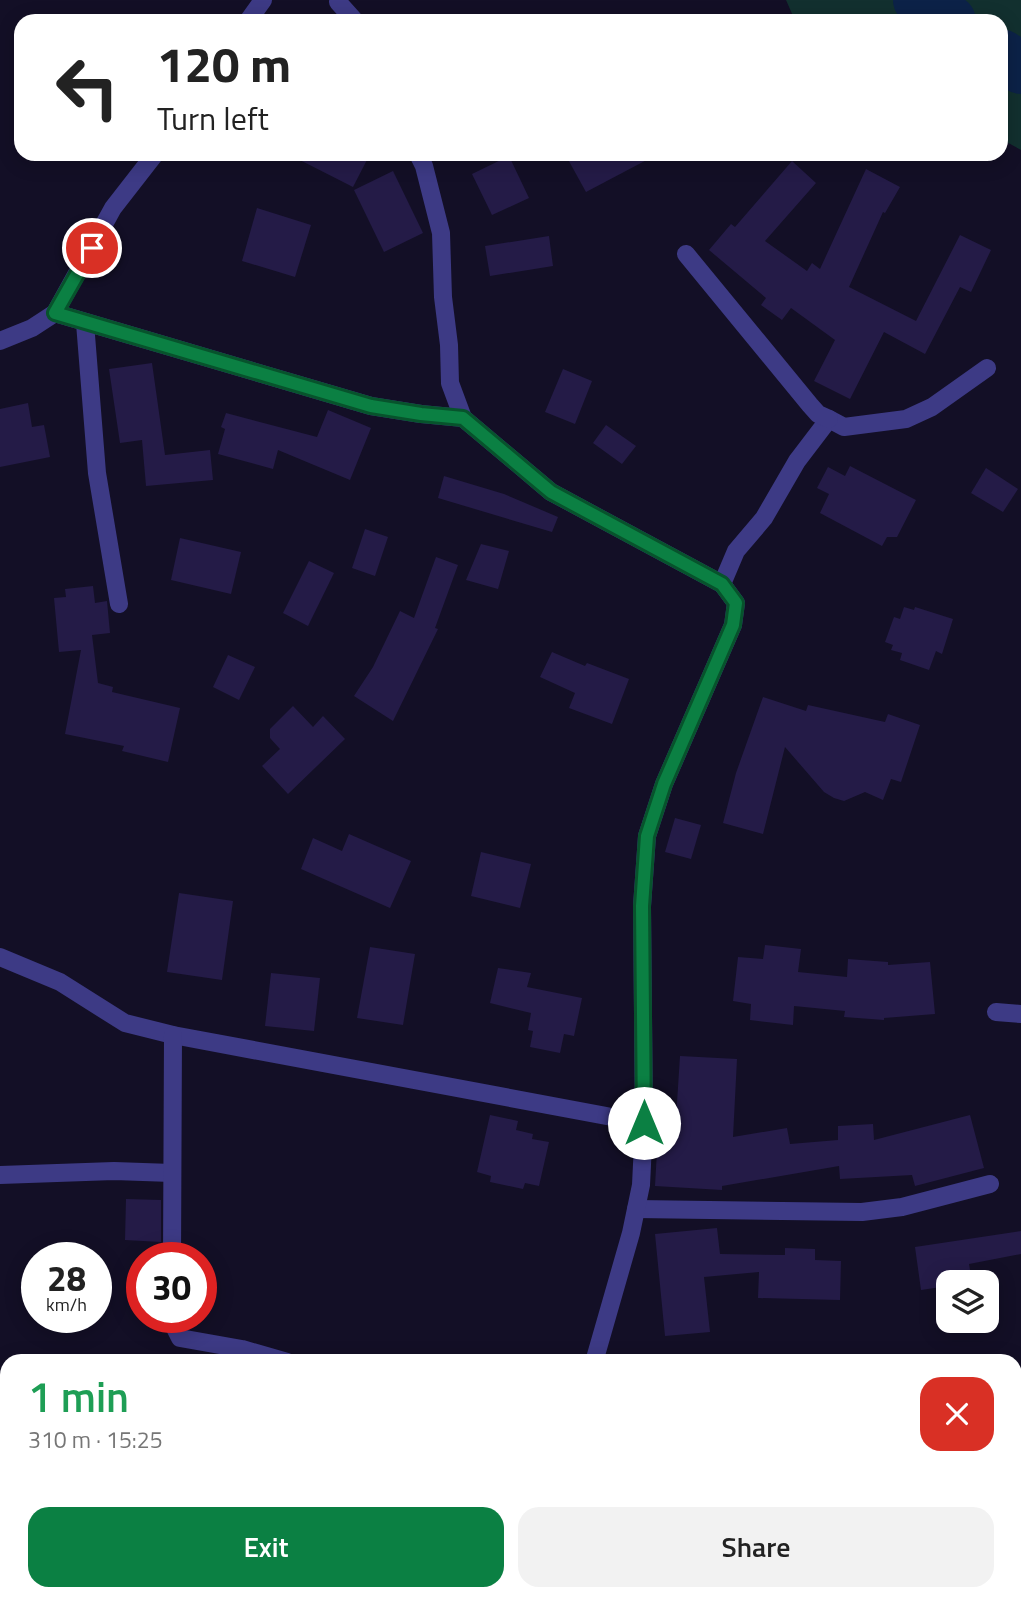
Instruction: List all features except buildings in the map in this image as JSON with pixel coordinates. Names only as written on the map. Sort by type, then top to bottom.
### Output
[{"type":"street","points":[[0,341],[32,328],[55,313],[113,208],[150,161]]},
{"type":"street","points":[[422,161],[441,233],[450,383],[463,418],[551,492],[722,584],[736,603],[733,625],[664,784],[647,836],[642,906],[644,1123],[641,1185],[596,1354]]},
{"type":"street","points":[[686,254],[818,414],[844,427],[906,419],[932,407],[987,368]]},
{"type":"street","points":[[55,313],[371,406],[463,418]]},
{"type":"street","points":[[85,323],[97,473],[120,604]]},
{"type":"street","points":[[722,584],[736,551],[764,519],[797,461],[829,419]]},
{"type":"street","points":[[0,957],[60,982],[125,1023],[173,1035],[644,1123]]},
{"type":"street","points":[[996,1012],[1021,1014]]},
{"type":"street","points":[[172,1242],[173,1035]]},
{"type":"street","points":[[0,1175],[172,1172]]},
{"type":"street","points":[[636,1209],[862,1212],[902,1207],[990,1184]]},
{"type":"street","points":[[178,1333],[180,1338],[259,1354]]},
{"type":"green space","points":[[786,0],[1021,0],[1021,150],[1008,143],[1008,14],[792,14]]},
{"type":"waterway","points":[[919,0],[940,14]]},
{"type":"waterway","points":[[1008,60],[1021,68]]},
{"type":"route","points":[[92,248],[55,313],[371,406],[463,418],[551,492],[722,584],[736,603],[733,625],[664,784],[647,836],[642,906],[644,1123]]}]
